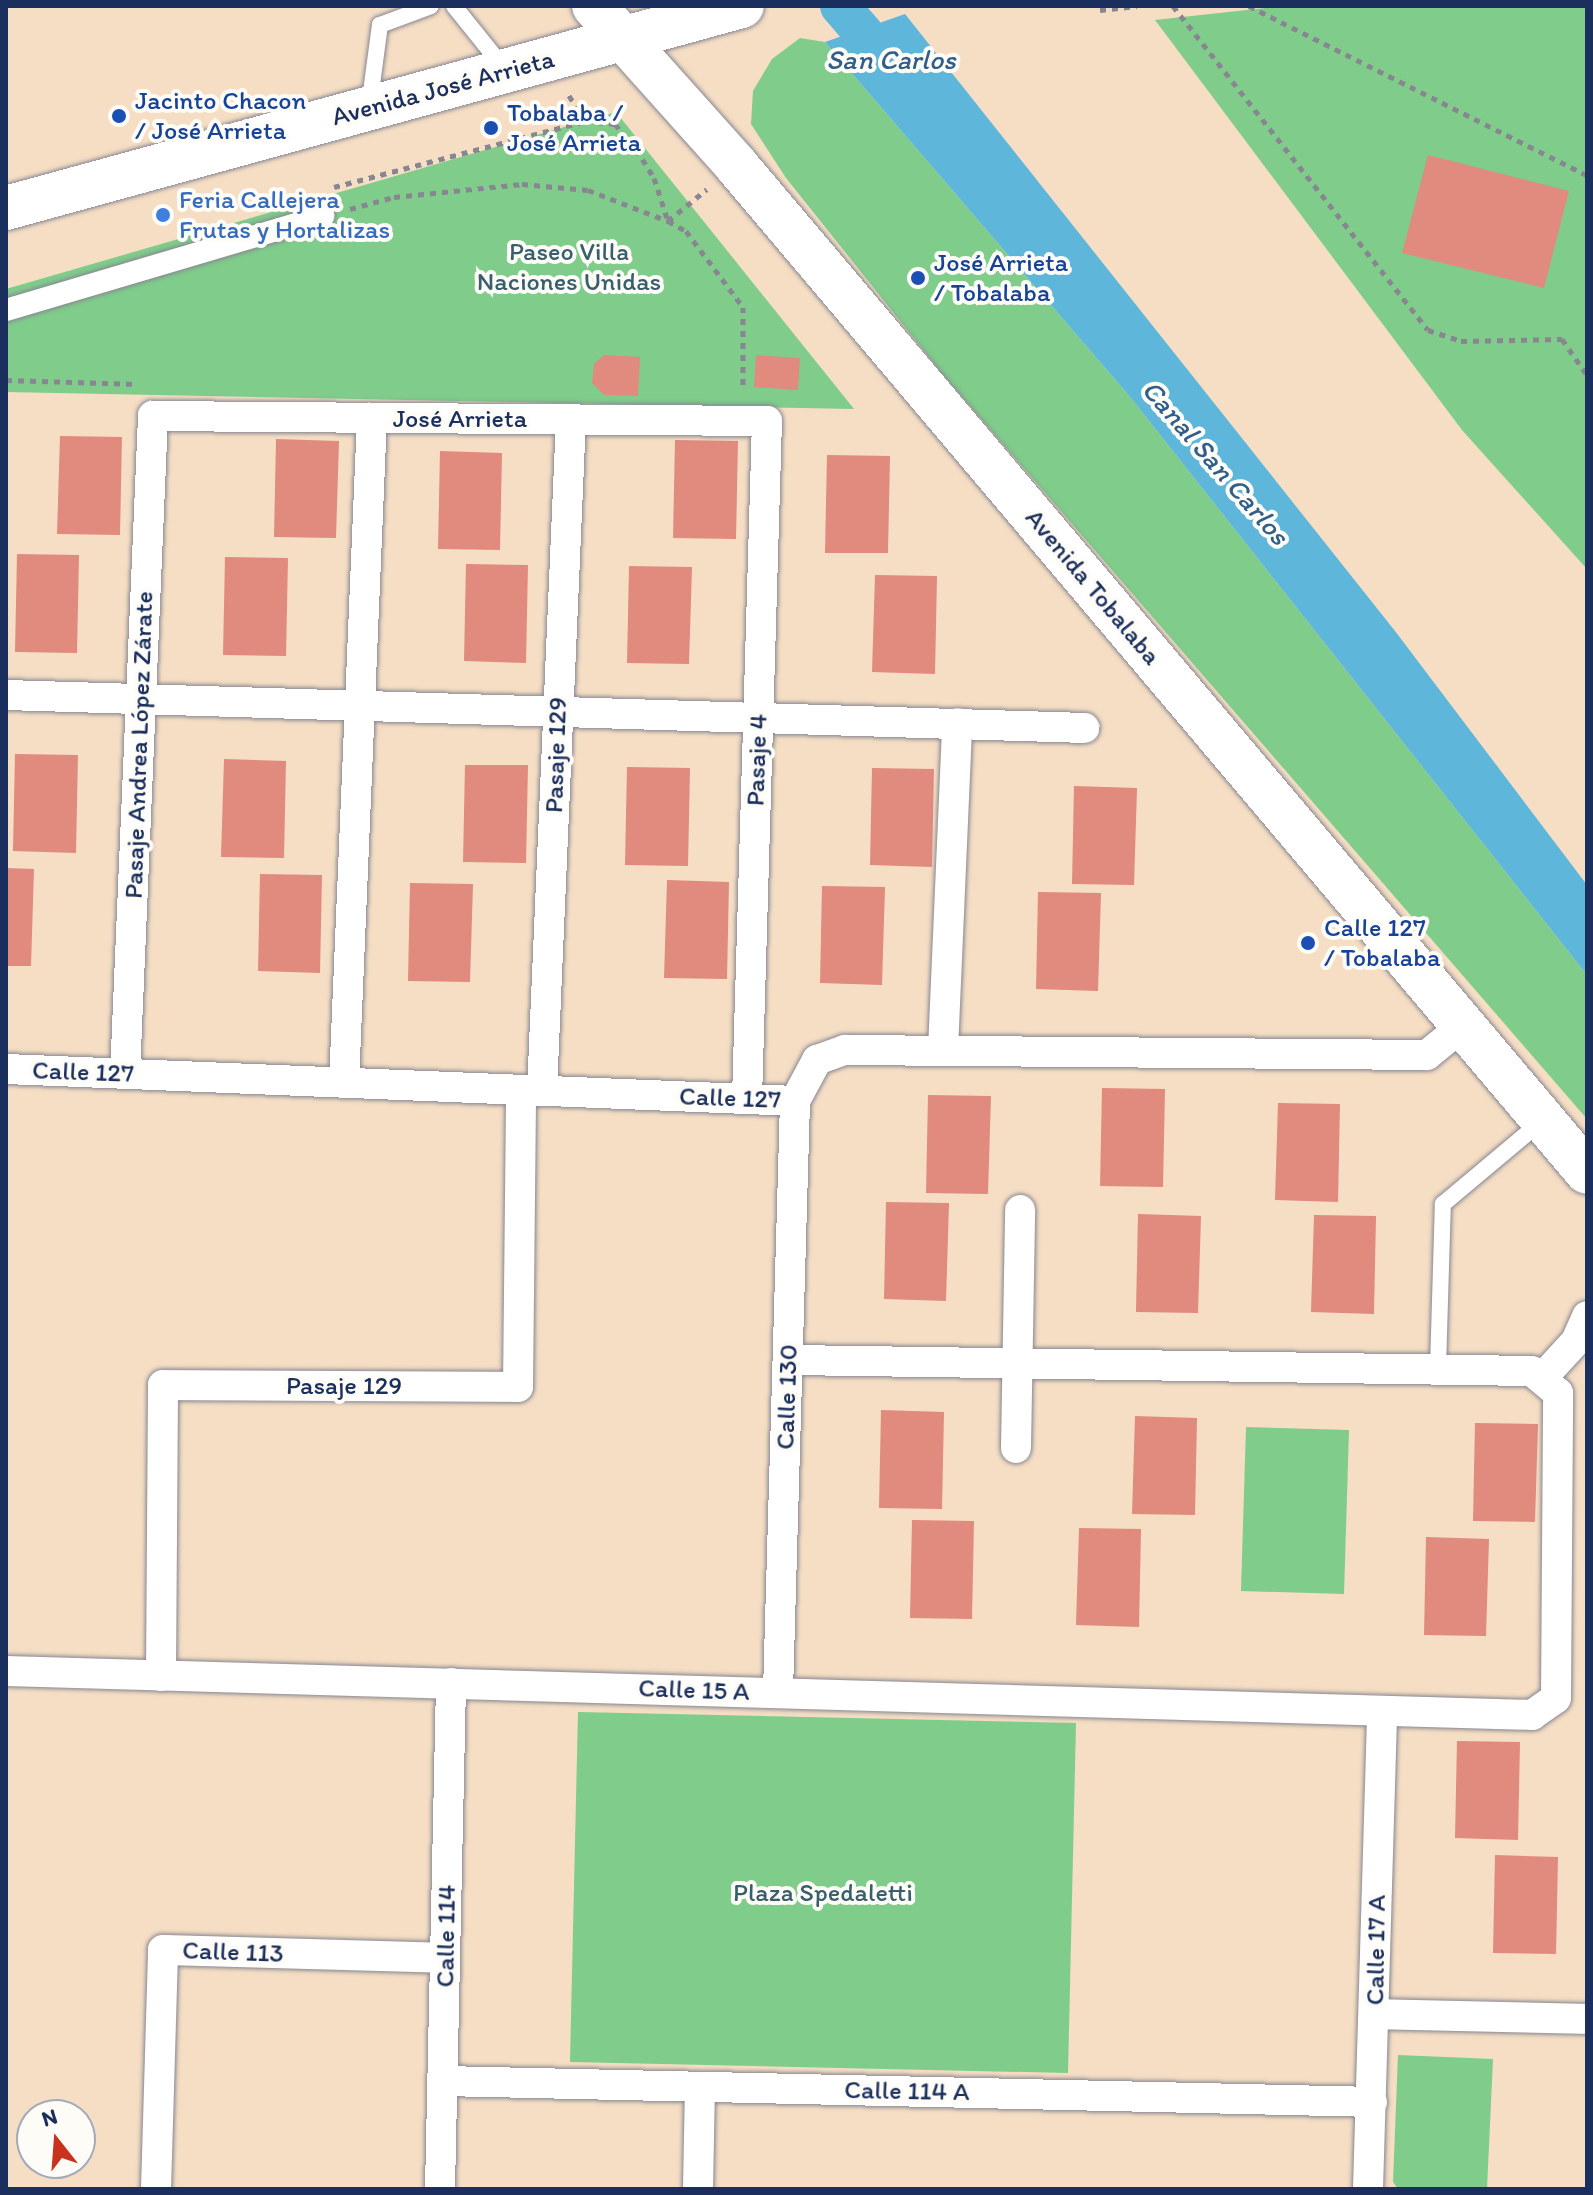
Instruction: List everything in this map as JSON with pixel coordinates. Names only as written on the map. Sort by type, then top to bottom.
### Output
[{"type":"main road","name":"Avenida Tobalaba","points":[[594,6],[625,38],[1465,1024],[1587,1172]]},
{"type":"main road","name":"Avenida José Arrieta","points":[[6,208],[742,6]]},
{"type":"street","points":[[6,310],[323,216]]},
{"type":"street","name":"José Arrieta","points":[[153,416],[755,420]]},
{"type":"street","name":"Pasaje Andrea López Zárate","points":[[125,1074],[153,416]]},
{"type":"street","points":[[344,1083],[372,418]]},
{"type":"street","name":"Pasaje 129","points":[[161,1676],[163,1385],[518,1387],[531,1090],[558,711],[571,420]]},
{"type":"street","name":"Pasaje 4","points":[[747,1099],[759,718],[755,420]]},
{"type":"street","points":[[6,695],[1084,728]]},
{"type":"street","points":[[943,1050],[957,723]]},
{"type":"street","name":"Calle 127","points":[[6,1069],[795,1101],[817,1060],[845,1050],[1427,1055],[1465,1024]]},
{"type":"street","name":"Calle 130","points":[[778,1692],[795,1101]]},
{"type":"street","points":[[1016,1448],[1020,1210]]},
{"type":"street","points":[[788,1360],[1438,1368],[1532,1371],[1544,1376],[1576,1341],[1587,1316]]},
{"type":"street","name":"Calle 15 A","points":[[6,1671],[1532,1715],[1556,1698],[1558,1393],[1544,1376]]},
{"type":"street","name":"Calle 114","points":[[440,2189],[451,1683]]},
{"type":"street","name":"Calle 17 A","points":[[1368,2189],[1382,1711]]},
{"type":"street","name":"Calle 113","points":[[156,2189],[163,1950],[445,1958]]},
{"type":"street","points":[[1374,2014],[1587,2019]]},
{"type":"street","name":"Calle 114 A","points":[[443,2081],[1372,2102]]},
{"type":"street","points":[[698,2189],[700,2087]]},
{"type":"lane","points":[[369,108],[380,25],[431,6]]},
{"type":"lane","points":[[454,6],[526,65]]},
{"type":"lane","points":[[1438,1368],[1443,1204],[1544,1119]]},
{"type":"path","points":[[1100,10],[1137,6]]},
{"type":"path","points":[[1173,6],[1428,330],[1461,341],[1562,339],[1587,375]]},
{"type":"path","points":[[1249,6],[1587,175]]},
{"type":"path","points":[[526,65],[585,121]]},
{"type":"path","points":[[668,221],[654,178],[636,149],[615,124],[585,121],[317,192],[323,216],[394,197],[522,184],[588,190],[668,221],[686,231],[743,307],[755,420]]},
{"type":"green space","points":[[1284,6],[1587,6],[1587,569],[1462,430],[1155,20]]},
{"type":"green space","points":[[800,38],[825,42],[1131,398],[1587,975],[1587,1119],[944,376],[786,178],[751,124],[753,91],[772,59]]},
{"type":"green space","name":"Paseo Villa Naciones Unidas","points":[[616,112],[854,409],[6,392],[6,289]]},
{"type":"green space","points":[[1246,1427],[1349,1430],[1344,1594],[1241,1591]]},
{"type":"green space","name":"Plaza Spedaletti","points":[[578,1712],[1076,1723],[1068,2073],[570,2062]]},
{"type":"green space","points":[[1398,2055],[1493,2059],[1487,2189],[1398,2189],[1393,2182]]},
{"type":"water","name":"San Carlos","points":[[905,14],[1395,631],[1587,885],[1587,975],[1131,398],[825,42]]},
{"type":"building","points":[[1428,155],[1569,191],[1544,288],[1402,253]]},
{"type":"building","points":[[604,355],[640,357],[638,396],[604,395],[592,383],[594,364]]},
{"type":"building","points":[[756,355],[800,358],[798,390],[754,387]]},
{"type":"building","points":[[60,436],[122,437],[120,535],[57,534]]},
{"type":"building","points":[[276,439],[339,441],[336,538],[274,537]]},
{"type":"building","points":[[675,440],[738,441],[736,539],[673,538]]},
{"type":"building","points":[[440,451],[502,453],[500,550],[438,549]]},
{"type":"building","points":[[827,455],[890,456],[888,553],[825,553]]},
{"type":"building","points":[[17,554],[79,555],[77,653],[15,652]]},
{"type":"building","points":[[225,557],[288,558],[286,656],[223,655]]},
{"type":"building","points":[[466,564],[528,565],[526,663],[464,661]]},
{"type":"building","points":[[629,566],[692,567],[689,664],[627,663]]},
{"type":"building","points":[[875,575],[937,576],[935,674],[872,672]]},
{"type":"building","points":[[15,754],[78,755],[76,853],[13,851]]},
{"type":"building","points":[[224,759],[286,761],[284,858],[221,857]]},
{"type":"building","points":[[465,765],[528,765],[526,863],[463,862]]},
{"type":"building","points":[[627,767],[690,768],[688,866],[625,865]]},
{"type":"building","points":[[872,768],[934,769],[932,867],[870,865]]},
{"type":"building","points":[[1074,786],[1137,788],[1134,885],[1072,884]]},
{"type":"building","points":[[6,868],[34,869],[31,966],[6,966]]},
{"type":"building","points":[[260,874],[322,875],[320,973],[258,971]]},
{"type":"building","points":[[667,880],[729,882],[727,979],[664,978]]},
{"type":"building","points":[[410,883],[473,884],[470,982],[408,981]]},
{"type":"building","points":[[822,886],[885,887],[882,985],[820,983]]},
{"type":"building","points":[[1038,892],[1101,893],[1098,991],[1036,989]]},
{"type":"building","points":[[1102,1088],[1165,1089],[1163,1187],[1100,1186]]},
{"type":"building","points":[[928,1095],[991,1096],[988,1194],[926,1193]]},
{"type":"building","points":[[1278,1103],[1340,1104],[1338,1202],[1275,1200]]},
{"type":"building","points":[[886,1202],[949,1203],[946,1301],[884,1299]]},
{"type":"building","points":[[1138,1214],[1201,1216],[1198,1313],[1136,1312]]},
{"type":"building","points":[[1314,1215],[1376,1216],[1374,1314],[1311,1312]]},
{"type":"building","points":[[881,1410],[944,1412],[942,1509],[879,1508]]},
{"type":"building","points":[[1135,1416],[1197,1418],[1195,1515],[1132,1514]]},
{"type":"building","points":[[1475,1423],[1538,1424],[1535,1522],[1473,1521]]},
{"type":"building","points":[[912,1520],[974,1521],[972,1619],[910,1618]]},
{"type":"building","points":[[1079,1528],[1141,1529],[1139,1627],[1076,1625]]},
{"type":"building","points":[[1426,1537],[1489,1539],[1486,1636],[1424,1635]]},
{"type":"building","points":[[1457,1741],[1520,1742],[1518,1840],[1455,1838]]},
{"type":"building","points":[[1495,1855],[1558,1857],[1556,1954],[1493,1953]]},
{"type":"waterway","name":"Canal San Carlos","points":[[840,6],[894,69]]},
{"type":"place","name":"Jacinto Chacon / José Arrieta","points":[[119,116]]},
{"type":"place","name":"Tobalaba / José Arrieta","points":[[491,128]]},
{"type":"place","name":"Feria Callejera Frutas y Hortalizas","points":[[163,215]]},
{"type":"place","name":"José Arrieta / Tobalaba","points":[[918,278]]},
{"type":"place","name":"Calle 127 / Tobalaba","points":[[1308,943]]}]
